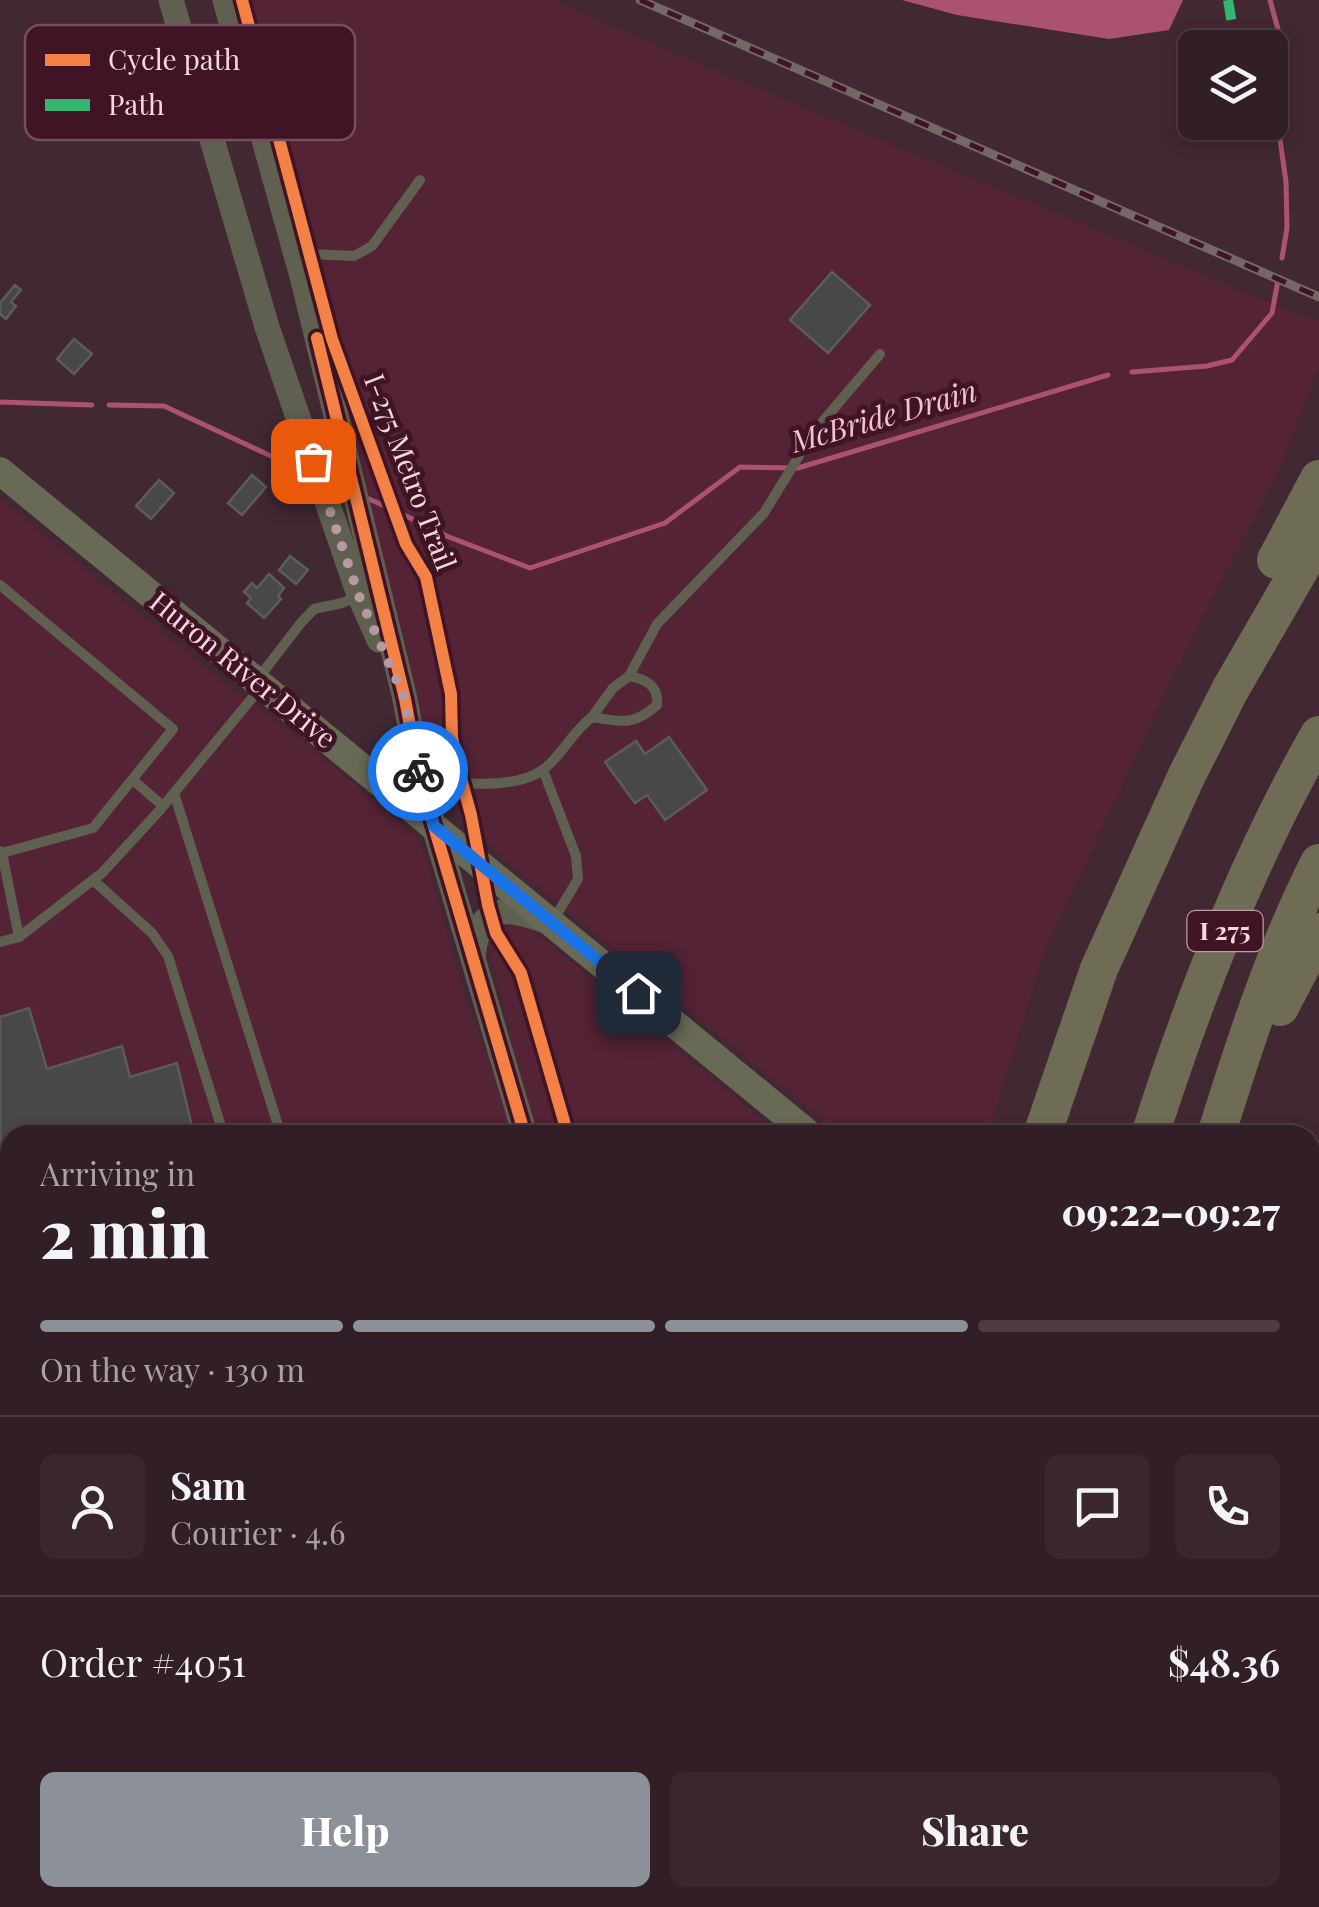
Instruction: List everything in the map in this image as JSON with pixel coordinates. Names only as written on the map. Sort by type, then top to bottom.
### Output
[{"type":"highway","points":[[1142,874],[1152,800],[1192,715],[1319,478]]},
{"type":"highway","points":[[1045,1125],[1099,969],[1186,777],[1230,690],[1319,536]]},
{"type":"highway","name":"I 275","points":[[1153,1125],[1212,960],[1273,823],[1319,735]]},
{"type":"highway","points":[[1219,1125],[1273,964],[1319,863]]},
{"type":"highway","points":[[1235,1125],[1286,992],[1319,932]]},
{"type":"main road","name":"Huron River Drive","points":[[0,471],[798,1125]]},
{"type":"street","points":[[171,0],[178,25]]},
{"type":"street","points":[[225,0],[232,25]]},
{"type":"street","points":[[212,140],[267,326],[359,596],[405,699]]},
{"type":"street","points":[[264,140],[303,280],[405,699],[420,779],[523,1125]]},
{"type":"street","points":[[473,957],[478,932],[495,913],[511,910],[552,922]]},
{"type":"lane","points":[[303,280],[309,254],[354,256],[372,246],[420,180]]},
{"type":"lane","points":[[420,779],[463,784],[514,782],[543,770],[613,688],[630,676],[657,624],[764,514],[813,433],[880,354]]},
{"type":"lane","points":[[0,585],[173,729],[93,828],[1,852],[19,936]]},
{"type":"lane","points":[[0,942],[19,936],[93,880],[163,806],[314,610],[359,596]]},
{"type":"lane","points":[[592,717],[629,722],[658,705],[652,684],[630,676]]},
{"type":"lane","points":[[543,770],[576,856],[578,878],[552,922]]},
{"type":"lane","points":[[133,780],[163,806]]},
{"type":"lane","points":[[174,792],[279,1125]]},
{"type":"lane","points":[[93,880],[152,933],[168,956],[220,1122]]},
{"type":"shaded area","points":[[222,0],[552,0],[1319,323],[1319,366],[1281,465],[1175,672],[1044,952],[991,1125],[829,1125],[507,862],[459,815],[432,756],[261,140],[355,140],[355,25],[229,25]]},
{"type":"shaded area","points":[[902,0],[1183,0],[1169,30],[1109,39],[957,15]]},
{"type":"shaded area","points":[[0,498],[411,832],[422,846],[467,1003],[510,1125],[0,1125]]},
{"type":"shaded area","points":[[520,922],[532,930],[769,1125],[533,1125],[487,943],[487,933],[500,923]]},
{"type":"building","points":[[832,272],[870,305],[828,353],[790,320]]},
{"type":"building","points":[[15,285],[21,290],[11,302],[16,306],[6,319],[0,314],[0,303]]},
{"type":"building","points":[[74,339],[92,354],[74,374],[57,359]]},
{"type":"building","points":[[252,475],[266,487],[242,515],[228,503]]},
{"type":"building","points":[[159,480],[174,493],[151,519],[136,506]]},
{"type":"building","points":[[290,556],[308,570],[296,584],[279,570]]},
{"type":"building","points":[[269,574],[284,588],[278,596],[281,599],[264,618],[247,603],[251,598],[244,592],[252,583],[257,588]]},
{"type":"building","points":[[669,737],[707,790],[665,820],[647,795],[635,803],[605,762],[636,741],[645,754]]},
{"type":"building","points":[[29,1008],[47,1069],[122,1046],[130,1077],[177,1063],[192,1125],[0,1125],[0,1017]]},
{"type":"waterway","name":"McBride Drain","points":[[1270,0],[1279,33],[1278,125],[1286,182],[1287,228],[1282,258]]},
{"type":"waterway","name":"McBride Drain","points":[[1132,372],[1232,360],[1272,313],[1278,280]]},
{"type":"waterway","name":"McBride Drain","points":[[404,515],[530,568],[665,523],[740,467],[798,468],[1108,375]]},
{"type":"waterway","name":"McBride Drain","points":[[0,402],[92,405]]},
{"type":"waterway","name":"McBride Drain","points":[[109,405],[164,406],[301,470]]},
{"type":"waterway","name":"McBride Drain","points":[[367,498],[391,509]]},
{"type":"railway","points":[[640,0],[1319,297]]},
{"type":"marked path","points":[[1228,0],[1233,30]]},
{"type":"cycle path","name":"I-275 Metro Trail","points":[[242,0],[249,25]]},
{"type":"cycle path","name":"I-275 Metro Trail","points":[[279,140],[332,339],[406,544],[426,577],[451,694],[452,737],[488,905],[496,933],[521,973],[565,1125]]},
{"type":"cycle path","points":[[317,338],[405,699],[420,779],[522,1125]]},
{"type":"way so far","points":[[313,461],[359,596],[405,699],[418,771]]},
{"type":"route","points":[[418,771],[434,826],[638,993]]}]
